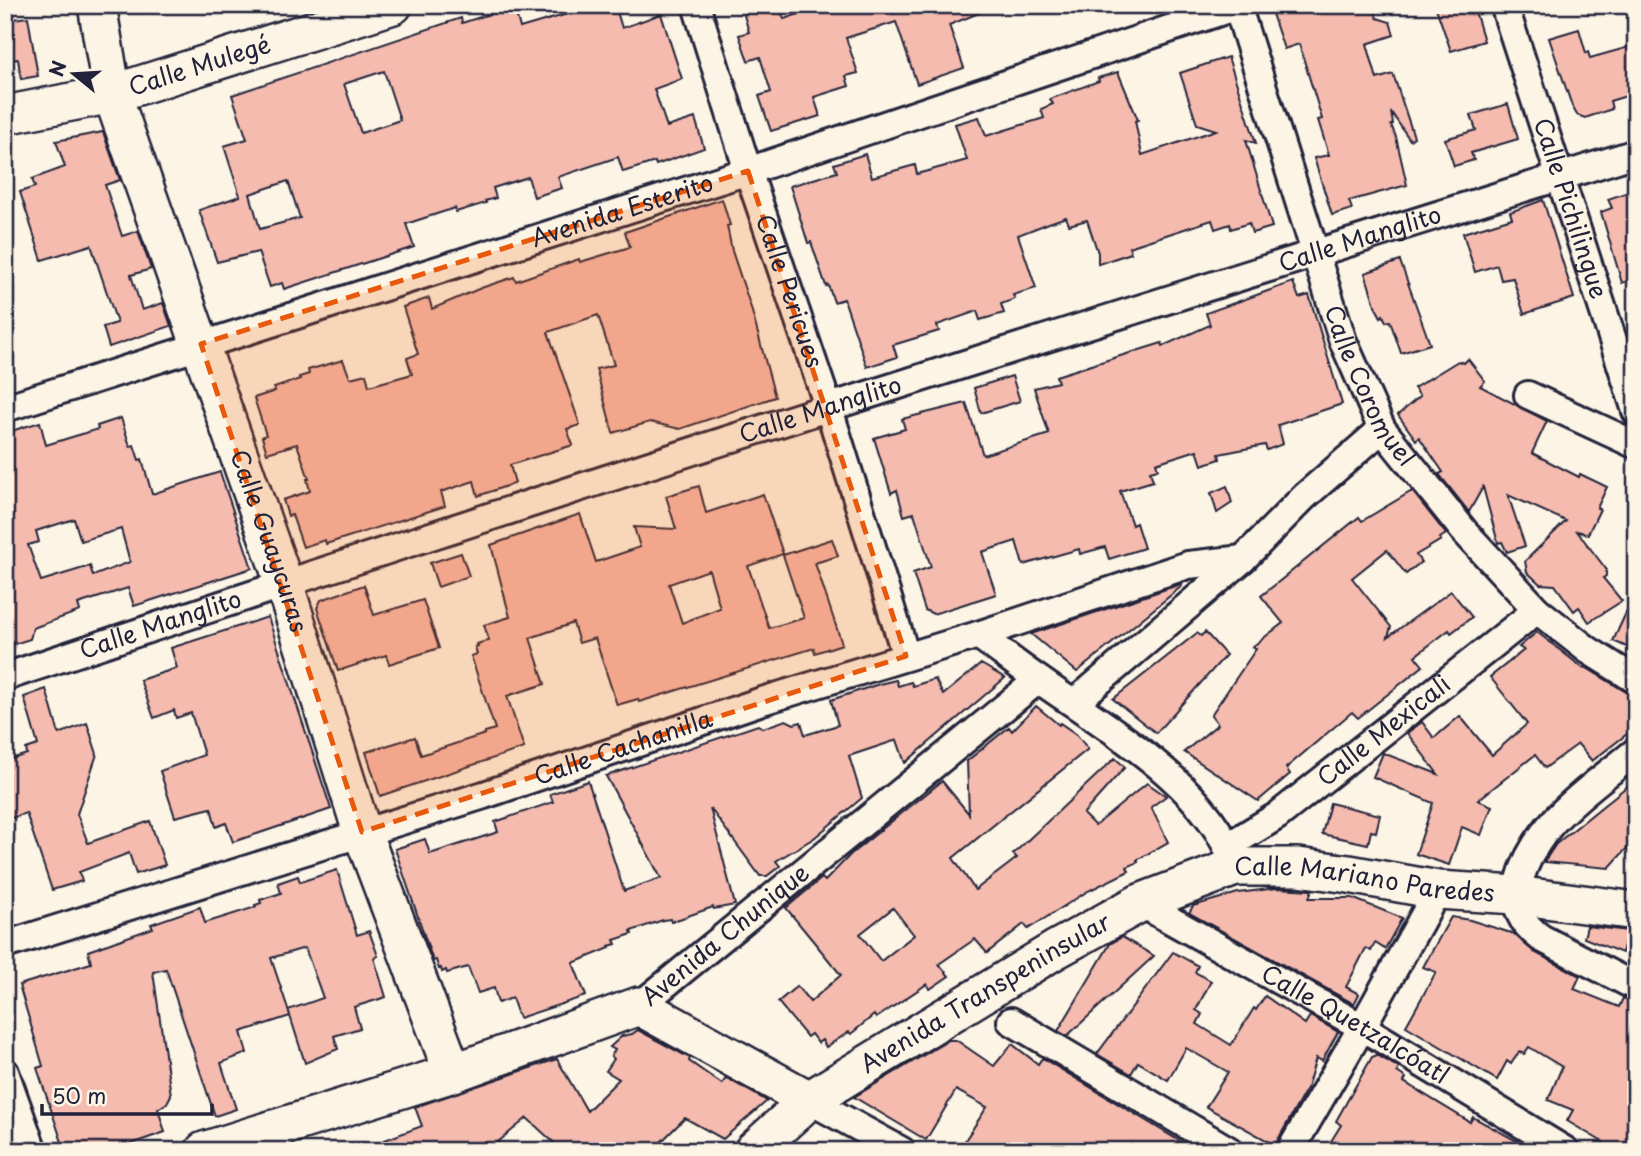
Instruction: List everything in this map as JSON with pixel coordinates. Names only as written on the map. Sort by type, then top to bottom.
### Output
[{"type":"street","name":"Calle Guaycuras","points":[[97,5],[112,94],[284,583],[362,832],[453,1073]]},
{"type":"street","name":"Calle Mulegé","points":[[5,115],[112,94],[393,5]]},
{"type":"street","name":"Calle Pericues","points":[[696,5],[748,171],[829,409],[906,656]]},
{"type":"street","name":"Calle Pichilingue","points":[[1504,5],[1636,411]]},
{"type":"street","name":"Avenida Esterito","points":[[5,408],[748,171],[1237,6]]},
{"type":"street","name":"Calle Coromuel","points":[[1237,6],[1343,341],[1382,429],[1464,531],[1537,610],[1588,650],[1636,680]]},
{"type":"street","name":"Calle Manglito","points":[[5,677],[284,583],[1314,253],[1636,153]]},
{"type":"street","points":[[1528,395],[1636,444]]},
{"type":"street","points":[[1074,703],[1243,559],[1304,497],[1382,429]]},
{"type":"street","name":"Calle Cachanilla","points":[[5,944],[484,795],[762,701],[978,635],[1188,565],[1243,559]]},
{"type":"street","name":"Calle Mexicali","points":[[1231,856],[1277,816],[1537,610]]},
{"type":"street","name":"Calle Mariano Paredes","points":[[978,635],[1074,703],[1171,777],[1203,809],[1231,856],[1438,890],[1516,895],[1636,911]]},
{"type":"street","name":"Avenida Chunique","points":[[204,1151],[453,1073],[639,1006],[1038,680]]},
{"type":"street","points":[[1636,751],[1549,824],[1524,866],[1516,895],[1519,917],[1530,930],[1636,987]]},
{"type":"street","name":"Avenida Transpeninsular","points":[[752,1151],[809,1100],[1055,950],[1231,856]]},
{"type":"street","points":[[1290,1151],[1438,890]]},
{"type":"street","name":"Calle Quetzalcóatl","points":[[1140,903],[1362,1027],[1566,1151]]},
{"type":"street","points":[[639,1006],[902,1151]]},
{"type":"street","points":[[1011,1021],[1230,1151]]},
{"type":"street","points":[[5,1072],[29,1149]]},
{"type":"highlighted area","points":[[748,171],[906,656],[362,832],[201,344]]},
{"type":"building","points":[[569,5],[615,5],[622,28],[661,14],[682,79],[654,89],[667,127],[695,118],[704,148],[656,165],[655,162],[623,172],[618,157],[558,177],[562,188],[534,197],[528,177],[493,188],[496,198],[485,201],[486,203],[456,212],[455,208],[406,224],[414,247],[284,289],[282,283],[270,287],[258,252],[217,262],[199,210],[240,196],[224,146],[247,139],[232,95],[461,18],[462,23],[514,6],[520,28],[571,13]],"holes":[[[384,71],[400,120],[361,133],[344,84]],[[288,181],[300,218],[260,229],[250,194]]]},
{"type":"building","points":[[741,5],[779,5],[784,19],[826,5],[996,6],[949,25],[964,68],[917,84],[896,22],[846,38],[858,73],[846,76],[849,86],[814,97],[820,116],[771,131],[759,96],[771,92],[760,57],[748,61],[739,35],[749,32]]},
{"type":"building","points":[[1269,5],[1373,5],[1377,18],[1390,22],[1394,35],[1367,44],[1377,79],[1393,74],[1414,137],[1410,140],[1391,112],[1391,125],[1407,185],[1349,201],[1352,209],[1332,215],[1314,158],[1329,155],[1318,120],[1322,119],[1299,44],[1284,49]]},
{"type":"building","points":[[1435,5],[1469,5],[1471,13],[1475,11],[1484,41],[1451,51]]},
{"type":"building","points":[[28,17],[38,76],[21,79],[18,59],[5,61],[5,20]]},
{"type":"building","points":[[1579,29],[1590,58],[1636,45],[1636,93],[1610,101],[1612,109],[1585,118],[1577,115],[1572,106],[1549,38]]},
{"type":"building","points":[[1228,57],[1256,143],[1246,140],[1272,227],[1252,233],[1249,223],[1231,229],[1230,224],[1215,229],[1212,220],[1129,247],[1131,253],[1098,264],[1098,253],[1087,220],[1069,225],[1066,217],[1018,235],[1036,288],[1013,295],[1015,299],[1001,304],[1004,313],[980,320],[977,311],[937,325],[939,331],[893,345],[897,357],[867,367],[844,299],[834,302],[828,285],[826,286],[811,242],[808,243],[790,186],[837,172],[834,164],[865,154],[872,177],[915,165],[917,174],[967,160],[955,124],[979,117],[986,136],[1044,118],[1041,109],[1053,104],[1050,99],[1118,72],[1138,120],[1135,121],[1142,155],[1216,130],[1197,124],[1180,73]]},
{"type":"building","points":[[1508,104],[1518,139],[1471,153],[1474,160],[1454,166],[1445,139],[1476,130],[1471,115]]},
{"type":"building","points":[[103,132],[120,180],[105,185],[122,236],[138,231],[151,269],[131,275],[142,310],[163,303],[171,326],[109,347],[103,327],[117,323],[91,245],[42,260],[20,192],[35,187],[32,179],[65,167],[56,141]]},
{"type":"building","points":[[1631,191],[1636,206],[1636,278],[1622,283],[1601,212],[1612,208],[1608,199]]},
{"type":"building","points":[[722,199],[730,225],[727,226],[732,251],[751,308],[775,397],[680,429],[650,422],[613,433],[596,369],[614,365],[598,315],[548,332],[580,425],[567,429],[573,445],[510,465],[515,483],[478,496],[474,481],[441,492],[445,506],[326,544],[325,540],[303,547],[292,515],[288,516],[283,500],[310,491],[309,479],[297,444],[267,453],[262,437],[266,435],[254,398],[300,379],[299,377],[309,374],[308,370],[343,360],[350,378],[366,374],[369,386],[412,374],[407,358],[418,354],[403,307],[429,298],[432,309],[514,277],[516,281],[579,259],[580,262],[630,247],[625,232]]},
{"type":"building","points":[[1543,200],[1574,298],[1524,314],[1513,278],[1501,280],[1497,265],[1475,272],[1463,233],[1512,218],[1510,212]]},
{"type":"building","points":[[1400,261],[1430,344],[1401,353],[1390,321],[1386,322],[1376,308],[1365,273]]},
{"type":"building","points":[[1293,282],[1299,298],[1309,295],[1342,404],[1278,425],[1283,444],[1267,450],[1265,445],[1219,454],[1220,459],[1202,465],[1197,450],[1156,463],[1158,469],[1150,471],[1153,481],[1120,491],[1132,525],[1136,523],[1144,548],[1109,559],[1105,547],[1080,554],[1079,549],[1023,565],[1016,541],[982,552],[996,594],[933,614],[925,610],[913,573],[931,567],[914,513],[904,516],[897,490],[891,493],[874,438],[905,429],[902,419],[966,403],[983,455],[1049,434],[1034,388],[1058,382],[1056,376],[1162,343],[1163,346],[1210,325],[1206,313]]},
{"type":"building","points":[[1468,359],[1485,381],[1480,386],[1547,421],[1532,453],[1579,477],[1580,474],[1607,487],[1588,534],[1577,531],[1606,569],[1606,576],[1603,578],[1622,601],[1589,622],[1579,607],[1574,611],[1555,585],[1540,584],[1527,572],[1525,561],[1566,521],[1508,495],[1525,546],[1507,552],[1502,542],[1498,543],[1483,487],[1469,512],[1439,474],[1443,472],[1419,437],[1416,440],[1398,415],[1420,396],[1414,388],[1458,361],[1464,363]]},
{"type":"building","points":[[1012,376],[1020,401],[981,413],[974,388]]},
{"type":"building","points":[[121,418],[130,446],[134,445],[139,460],[142,459],[152,494],[220,472],[252,568],[134,606],[128,588],[78,604],[80,611],[33,628],[30,639],[5,647],[5,433],[40,422],[46,445],[98,429],[97,426]],"holes":[[[74,519],[81,541],[121,529],[130,562],[93,576],[90,566],[41,581],[28,545],[39,542],[36,531]]]},
{"type":"building","points":[[699,486],[706,513],[763,494],[783,554],[748,566],[769,628],[804,618],[783,555],[832,539],[838,556],[815,563],[842,644],[815,653],[814,648],[639,702],[638,699],[617,705],[595,638],[579,643],[573,623],[530,638],[545,684],[507,696],[524,748],[380,796],[366,752],[415,737],[421,755],[495,729],[471,656],[477,654],[477,644],[489,640],[484,625],[510,617],[491,545],[580,514],[596,562],[640,547],[634,527],[676,529],[666,496]],"holes":[[[709,570],[720,608],[682,623],[669,584]]]},
{"type":"building","points":[[1227,486],[1232,503],[1217,513],[1211,493]]},
{"type":"building","points":[[1412,491],[1446,534],[1416,555],[1421,562],[1406,574],[1387,550],[1352,578],[1391,627],[1388,637],[1451,591],[1472,617],[1451,633],[1449,630],[1415,656],[1423,666],[1358,718],[1352,712],[1286,768],[1290,774],[1258,801],[1184,752],[1218,724],[1211,715],[1256,649],[1252,647],[1283,623],[1261,596],[1359,517],[1362,521]]},
{"type":"building","points":[[461,553],[469,576],[438,587],[430,563]]},
{"type":"building","points":[[1181,584],[1182,586],[1077,672],[1031,634]]},
{"type":"building","points":[[364,585],[374,615],[423,600],[439,648],[389,664],[386,655],[338,671],[317,608],[321,600]]},
{"type":"building","points":[[1636,591],[1636,651],[1613,641]]},
{"type":"building","points":[[268,617],[331,809],[233,842],[226,823],[216,827],[211,808],[175,817],[160,771],[204,755],[191,713],[176,718],[174,710],[154,718],[140,680],[177,668],[171,648]]},
{"type":"building","points":[[1205,632],[1226,655],[1156,733],[1113,699],[1197,633],[1201,636]]},
{"type":"building","points":[[1537,632],[1583,668],[1636,696],[1636,727],[1592,761],[1578,744],[1545,768],[1535,755],[1478,800],[1492,806],[1481,835],[1462,827],[1449,865],[1416,854],[1433,803],[1373,777],[1383,753],[1438,774],[1407,733],[1422,722],[1434,738],[1460,716],[1492,755],[1527,724],[1490,677],[1524,650],[1519,647]]},
{"type":"building","points":[[981,664],[1005,678],[905,763],[897,740],[849,756],[862,798],[814,838],[776,861],[780,866],[767,876],[760,876],[710,808],[735,905],[713,907],[671,922],[670,919],[663,920],[631,931],[632,934],[614,940],[616,944],[609,946],[610,948],[573,963],[586,996],[519,1018],[512,998],[498,1003],[494,988],[478,993],[468,967],[447,973],[446,970],[442,972],[441,968],[439,969],[436,960],[433,961],[395,849],[425,839],[430,854],[498,832],[495,822],[553,802],[550,794],[588,781],[624,891],[661,878],[606,776],[758,725],[763,728],[786,720],[794,724],[801,722],[805,735],[838,725],[831,700],[879,684],[896,680],[898,686],[911,682],[913,686],[935,679],[943,695]]},
{"type":"building","points":[[46,689],[59,734],[87,723],[97,754],[77,814],[88,843],[150,821],[165,865],[136,874],[129,853],[79,872],[82,881],[52,890],[26,813],[9,819],[5,807],[5,761],[27,754],[26,749],[38,745],[24,697]]},
{"type":"building","points":[[1036,706],[1059,725],[1060,723],[1076,734],[1088,749],[953,858],[975,890],[1017,858],[1013,854],[1115,758],[1125,767],[1083,814],[1095,826],[1147,783],[1166,796],[1151,807],[1168,842],[1127,867],[1129,871],[1088,891],[1028,929],[1024,924],[987,953],[975,939],[939,964],[949,976],[930,989],[927,984],[876,1018],[874,1015],[851,1034],[849,1032],[826,1047],[822,1040],[818,1043],[811,1034],[807,1037],[778,1002],[797,986],[810,1002],[841,975],[786,908],[822,878],[825,881],[851,854],[942,781],[969,814],[967,761],[1009,727],[1012,731]],"holes":[[[893,908],[914,935],[881,961],[860,934]]]},
{"type":"building","points":[[1636,779],[1636,859],[1627,848],[1609,868],[1544,862],[1556,844]]},
{"type":"building","points":[[1330,803],[1380,815],[1376,832],[1371,831],[1368,844],[1322,834]]},
{"type":"building","points":[[337,870],[357,935],[369,931],[378,956],[374,958],[386,997],[354,1007],[360,1028],[334,1036],[338,1049],[305,1063],[290,1016],[241,1032],[247,1053],[221,1063],[236,1109],[215,1116],[166,969],[153,972],[171,1095],[167,1103],[158,1109],[165,1132],[111,1151],[65,1151],[37,1068],[43,1066],[19,985],[91,963],[88,951],[153,928],[151,924],[200,907],[205,923],[256,907],[255,905],[261,903],[260,900],[281,893],[278,883],[298,876],[300,882]],"holes":[[[305,948],[323,998],[288,1010],[271,958]]]},
{"type":"building","points":[[1277,888],[1312,890],[1309,898],[1352,898],[1402,918],[1385,949],[1375,943],[1371,951],[1366,948],[1346,987],[1359,994],[1354,1004],[1189,913],[1193,906],[1238,893]]},
{"type":"building","points":[[1451,917],[1514,934],[1534,952],[1580,976],[1574,989],[1619,1007],[1623,998],[1636,1003],[1636,1151],[1618,1151],[1567,1121],[1573,1110],[1548,1100],[1562,1067],[1529,1047],[1524,1054],[1519,1052],[1511,1064],[1507,1061],[1497,1080],[1406,1026],[1436,972],[1423,967]]},
{"type":"building","points":[[1587,926],[1628,931],[1622,953],[1584,938]]},
{"type":"building","points":[[1122,937],[1154,956],[1067,1036],[1058,1031],[1110,944]]},
{"type":"building","points":[[1173,952],[1198,966],[1195,972],[1211,981],[1196,1010],[1202,1014],[1197,1024],[1231,1045],[1254,1008],[1256,1010],[1265,996],[1305,1024],[1310,1016],[1338,1032],[1322,1061],[1316,1058],[1307,1088],[1275,1145],[1206,1107],[1228,1072],[1186,1048],[1168,1080],[1138,1062],[1131,1074],[1097,1054]]},
{"type":"building","points":[[638,1030],[690,1058],[689,1061],[722,1084],[726,1078],[767,1101],[723,1139],[685,1118],[652,1151],[563,1151],[527,1118],[487,1151],[361,1151],[422,1126],[415,1107],[557,1059],[587,1111],[619,1079],[606,1071],[614,1059],[611,1056],[615,1050],[610,1047],[622,1036]]},
{"type":"building","points":[[949,1040],[956,1040],[994,1066],[1012,1044],[1038,1064],[1042,1058],[1196,1151],[1042,1151],[1030,1144],[1025,1151],[1005,1151],[992,1143],[988,1151],[958,1151],[987,1107],[956,1090],[926,1140],[854,1097]]},
{"type":"building","points":[[1377,1055],[1399,1068],[1397,1072],[1406,1078],[1404,1082],[1470,1122],[1473,1117],[1535,1151],[1325,1151],[1341,1125],[1336,1121],[1372,1057]]}]
